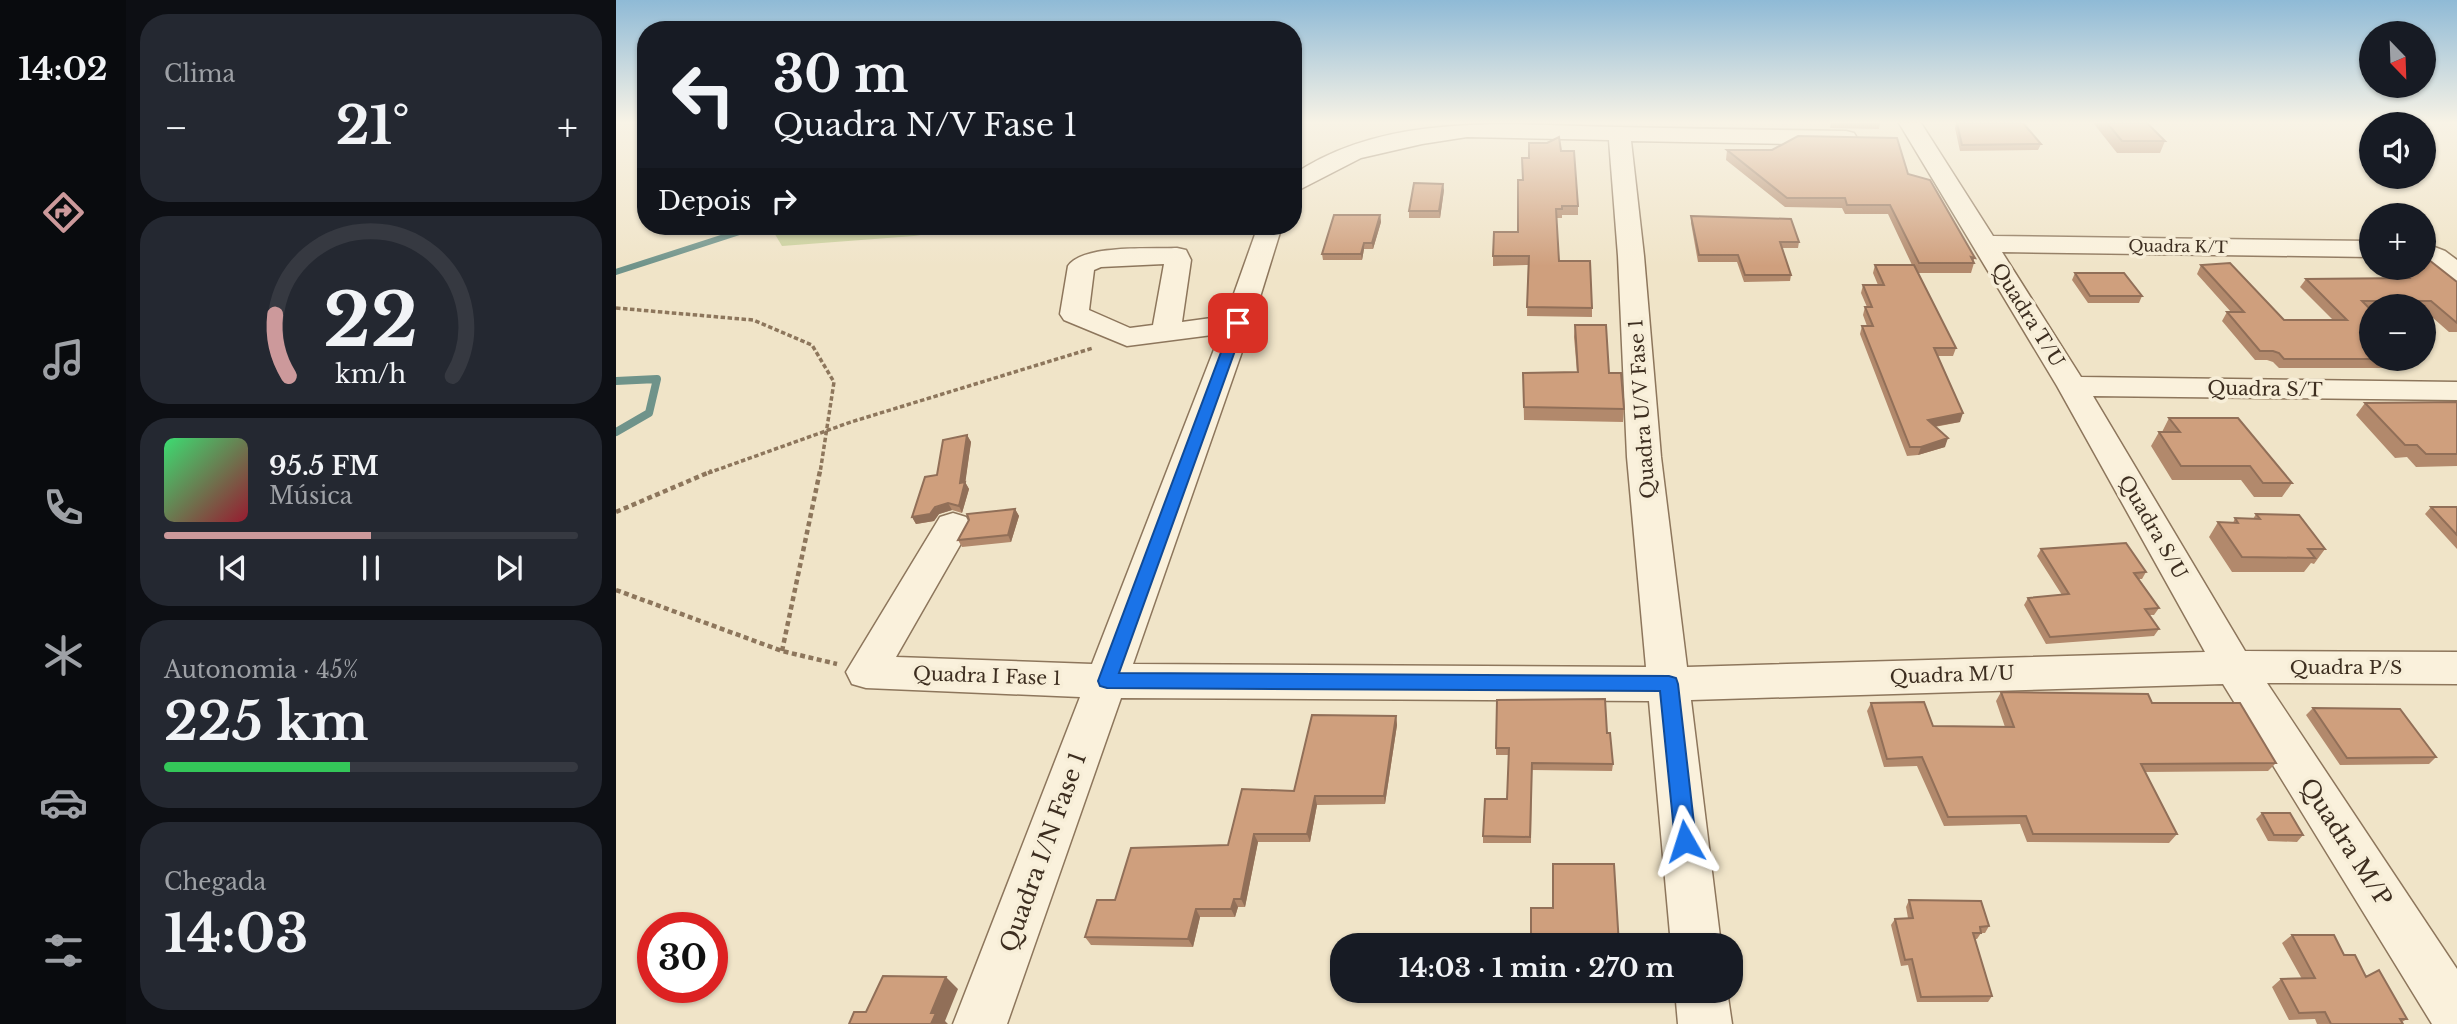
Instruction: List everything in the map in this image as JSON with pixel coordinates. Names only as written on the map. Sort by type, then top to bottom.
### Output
[{"type":"street","name":"Quadra U/V Fase 1","points":[[1623,171],[1644,457],[1695,933]]},
{"type":"street","name":"Quadra T/U","points":[[1939,171],[2072,386]]},
{"type":"street","name":"Quadra I/N Fase 1","points":[[980,1024],[1238,323],[1267,235]]},
{"type":"street","name":"Quadra K/T","points":[[1984,244],[2359,249]]},
{"type":"street","points":[[1166,332],[1177,256],[1087,262],[1081,266],[1073,314],[1127,337],[1238,323]]},
{"type":"street","points":[[2436,259],[2457,273]]},
{"type":"street","name":"Quadra S/T","points":[[2072,386],[2457,391]]},
{"type":"street","name":"Quadra S/U","points":[[2072,386],[2234,667]]},
{"type":"street","points":[[866,672],[953,526]]},
{"type":"street","name":"Quadra M/U","points":[[1107,681],[1669,684],[2234,667]]},
{"type":"street","name":"Quadra P/S","points":[[2234,667],[2457,668]]},
{"type":"street","name":"Quadra M/P","points":[[2234,667],[2457,1016]]},
{"type":"street","name":"Quadra I Fase 1","points":[[866,672],[1107,681]]},
{"type":"street","points":[[1702,1003],[1704,1024]]},
{"type":"path","points":[[616,309],[668,311],[753,320],[812,345],[834,382],[782,651]]},
{"type":"path","points":[[616,512],[659,492],[826,431],[1127,337]]},
{"type":"path","points":[[616,590],[782,651],[866,672]]},
{"type":"green space","points":[[775,235],[921,235],[914,236],[782,246]]},
{"type":"building","points":[[1523,171],[1575,171],[1578,206],[1562,206],[1562,209],[1556,209],[1559,261],[1590,261],[1592,308],[1527,307],[1529,256],[1493,256],[1494,232],[1518,232],[1518,180],[1523,180]]},
{"type":"building","points":[[1753,171],[1907,171],[1908,174],[1930,180],[1975,258],[1971,257],[1974,263],[1919,263],[1890,205],[1847,205],[1845,198],[1787,198]]},
{"type":"building","points":[[1414,183],[1443,184],[1439,211],[1409,211]]},
{"type":"building","points":[[1334,215],[1380,215],[1372,243],[1364,243],[1361,254],[1322,254]]},
{"type":"building","points":[[1691,216],[1791,219],[1799,242],[1780,242],[1791,275],[1745,275],[1738,255],[1699,255]]},
{"type":"building","points":[[2230,263],[2284,320],[2347,320],[2306,279],[2436,280],[2436,265],[2457,282],[2457,323],[2436,305],[2436,294],[2359,294],[2359,359],[2284,359],[2273,351],[2260,351],[2227,312],[2244,312],[2201,265]]},
{"type":"building","points":[[1875,265],[1914,265],[1956,348],[1934,348],[1963,413],[1928,420],[1948,438],[1921,447],[1910,447],[1862,326],[1873,326],[1865,307],[1872,307],[1863,285],[1884,285]]},
{"type":"building","points":[[2075,273],[2124,273],[2142,296],[2090,296]]},
{"type":"building","points":[[1575,325],[1606,325],[1609,373],[1621,373],[1624,409],[1524,407],[1523,373],[1578,372]]},
{"type":"building","points":[[2457,402],[2457,454],[2426,454],[2417,445],[2405,445],[2365,403]]},
{"type":"building","points":[[2169,418],[2238,418],[2292,483],[2263,483],[2250,466],[2181,466],[2159,432],[2180,432]]},
{"type":"building","points":[[967,435],[960,483],[965,482],[959,506],[948,503],[935,507],[930,514],[912,517],[925,477],[937,475],[943,440]]},
{"type":"building","points":[[2431,507],[2457,507],[2457,535]]},
{"type":"building","points":[[1015,509],[1008,535],[958,540],[969,520],[967,514]]},
{"type":"building","points":[[2256,514],[2299,515],[2325,549],[2308,549],[2315,558],[2242,557],[2218,522],[2238,523],[2235,518],[2260,519]]},
{"type":"building","points":[[2126,543],[2146,572],[2134,573],[2159,608],[2145,609],[2159,629],[2050,637],[2028,598],[2069,594],[2041,549]]},
{"type":"building","points":[[2001,692],[2148,694],[2152,703],[2240,703],[2276,763],[2141,764],[2177,834],[2033,834],[2026,816],[1948,817],[1922,757],[1887,759],[1871,703],[1924,702],[1933,726],[2014,727]]},
{"type":"building","points":[[1605,699],[1607,733],[1610,733],[1613,764],[1532,763],[1530,837],[1483,836],[1485,799],[1507,799],[1509,748],[1496,748],[1497,700]]},
{"type":"building","points":[[2313,708],[2400,709],[2436,757],[2347,758]]},
{"type":"building","points":[[1312,715],[1396,716],[1384,796],[1315,796],[1307,834],[1254,834],[1241,899],[1234,899],[1231,909],[1196,909],[1188,939],[1085,937],[1097,900],[1115,900],[1131,848],[1228,845],[1242,789],[1294,791]]},
{"type":"building","points":[[2262,813],[2290,813],[2303,835],[2274,835]]},
{"type":"building","points":[[1553,864],[1614,864],[1618,933],[1531,933],[1531,908],[1553,908]]},
{"type":"building","points":[[1909,900],[1981,901],[1989,926],[1980,927],[1981,933],[1973,933],[1992,996],[1921,997],[1912,959],[1905,960],[1895,919],[1913,918]]},
{"type":"building","points":[[2292,935],[2334,935],[2344,955],[2355,955],[2366,977],[2379,970],[2407,1019],[2400,1019],[2403,1024],[2331,1024],[2325,1012],[2299,1013],[2281,979],[2315,978]]},
{"type":"building","points":[[883,976],[946,977],[931,1013],[936,1013],[931,1024],[849,1024],[854,1012],[866,1012]]},
{"type":"waterway","points":[[616,272],[730,235]]},
{"type":"waterway","points":[[616,381],[657,379],[649,413],[616,432]]},
{"type":"route","points":[[1238,323],[1107,681],[1669,684],[1685,841]]}]
